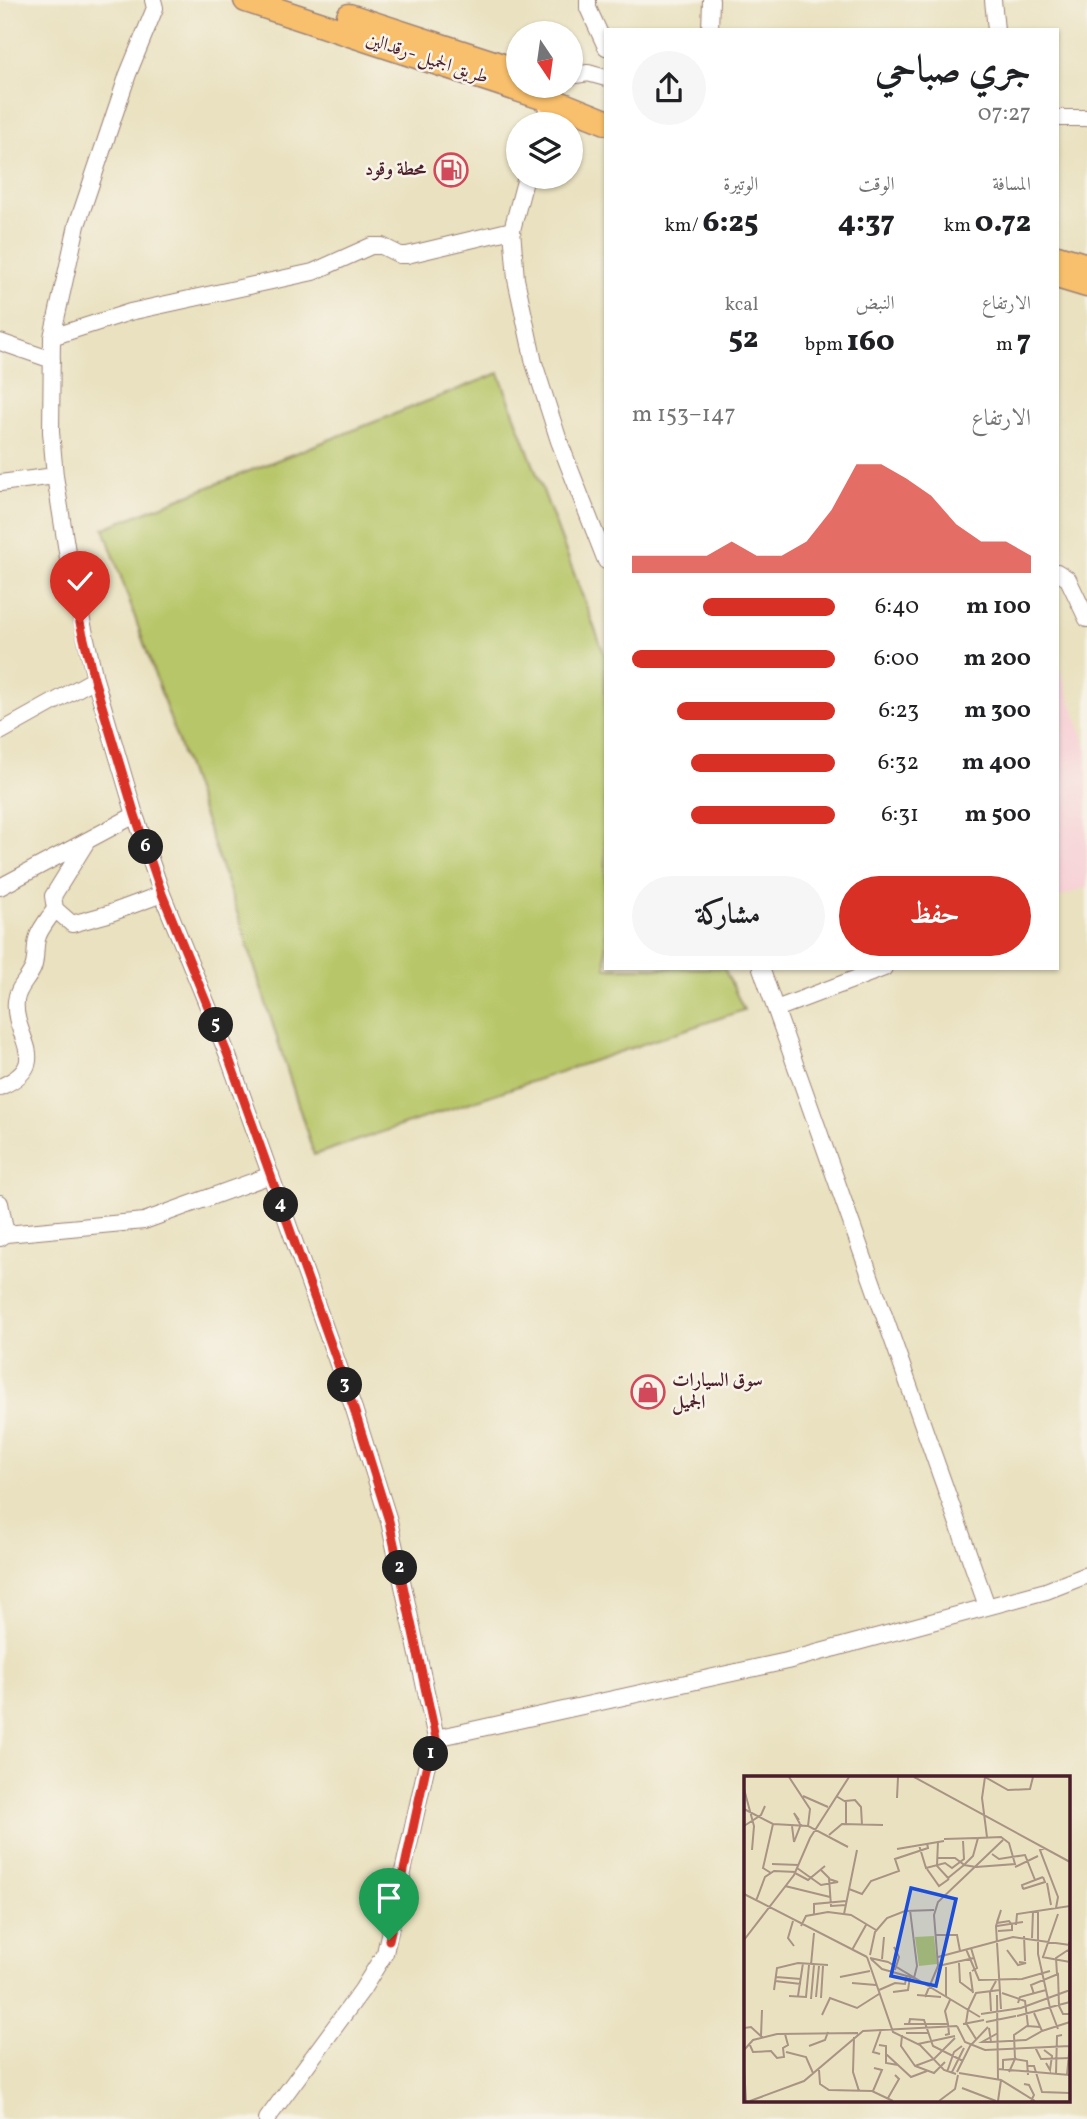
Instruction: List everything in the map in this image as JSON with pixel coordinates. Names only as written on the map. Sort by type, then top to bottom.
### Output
[{"type":"main road","name":"طريق الجميل -رقدالين","points":[[246,0],[506,76]]},
{"type":"main road","name":"طريق الجميل -رقدالين","points":[[299,0],[506,67]]},
{"type":"main road","name":"طريق الجميل -رقدالين","points":[[568,98],[604,121]]},
{"type":"main road","name":"طريق الجميل -رقدالين","points":[[582,98],[604,104]]},
{"type":"main road","points":[[1059,258],[1087,266]]},
{"type":"main road","points":[[1059,277],[1087,285]]},
{"type":"street","points":[[588,0],[588,8],[604,43]]},
{"type":"street","points":[[710,28],[711,0]]},
{"type":"street","points":[[993,0],[996,28]]},
{"type":"street","points":[[158,3],[128,74],[77,225],[52,337],[51,432],[55,476],[78,610],[94,679],[135,815],[162,894],[227,1053],[354,1409],[389,1521],[436,1738],[426,1768],[385,1952],[362,1990],[267,2119]]},
{"type":"street","points":[[583,75],[604,78]]},
{"type":"street","points":[[1059,118],[1087,118]]},
{"type":"street","points":[[523,189],[513,230],[516,279],[534,363],[559,441],[604,556]]},
{"type":"street","points":[[52,337],[130,312],[313,272],[371,246],[382,246],[408,256],[513,230]]},
{"type":"street","points":[[0,342],[51,360]]},
{"type":"street","points":[[0,484],[55,476]]},
{"type":"street","points":[[1059,573],[1068,579],[1087,619]]},
{"type":"street","points":[[0,732],[94,679]]},
{"type":"street","points":[[0,887],[135,815]]},
{"type":"street","points":[[87,841],[52,896],[55,909],[72,924],[162,894]]},
{"type":"street","points":[[0,1087],[11,1083],[25,1071],[29,1057],[15,1004],[18,991],[34,965],[38,936],[55,909]]},
{"type":"street","points":[[762,970],[987,1606]]},
{"type":"street","points":[[776,1009],[879,970]]},
{"type":"street","points":[[0,1203],[3,1236],[122,1225],[144,1221],[271,1175]]},
{"type":"street","points":[[436,1738],[787,1661],[1046,1591],[1087,1574]]},
{"type":"shaded area","points":[[1059,667],[1087,748],[1087,887],[1059,897]]},
{"type":"green space","points":[[499,373],[604,653],[604,970],[725,970],[744,1010],[314,1155],[239,918],[104,528]]},
{"type":"place","name":"محطة وقود","points":[[451,170]]},
{"type":"place","name":"سوق السيارات الجميل","points":[[648,1392]]},
{"type":"route","points":[[80,623],[135,815],[162,894],[227,1053],[354,1409],[389,1521],[436,1738],[414,1819],[389,1940]]}]
